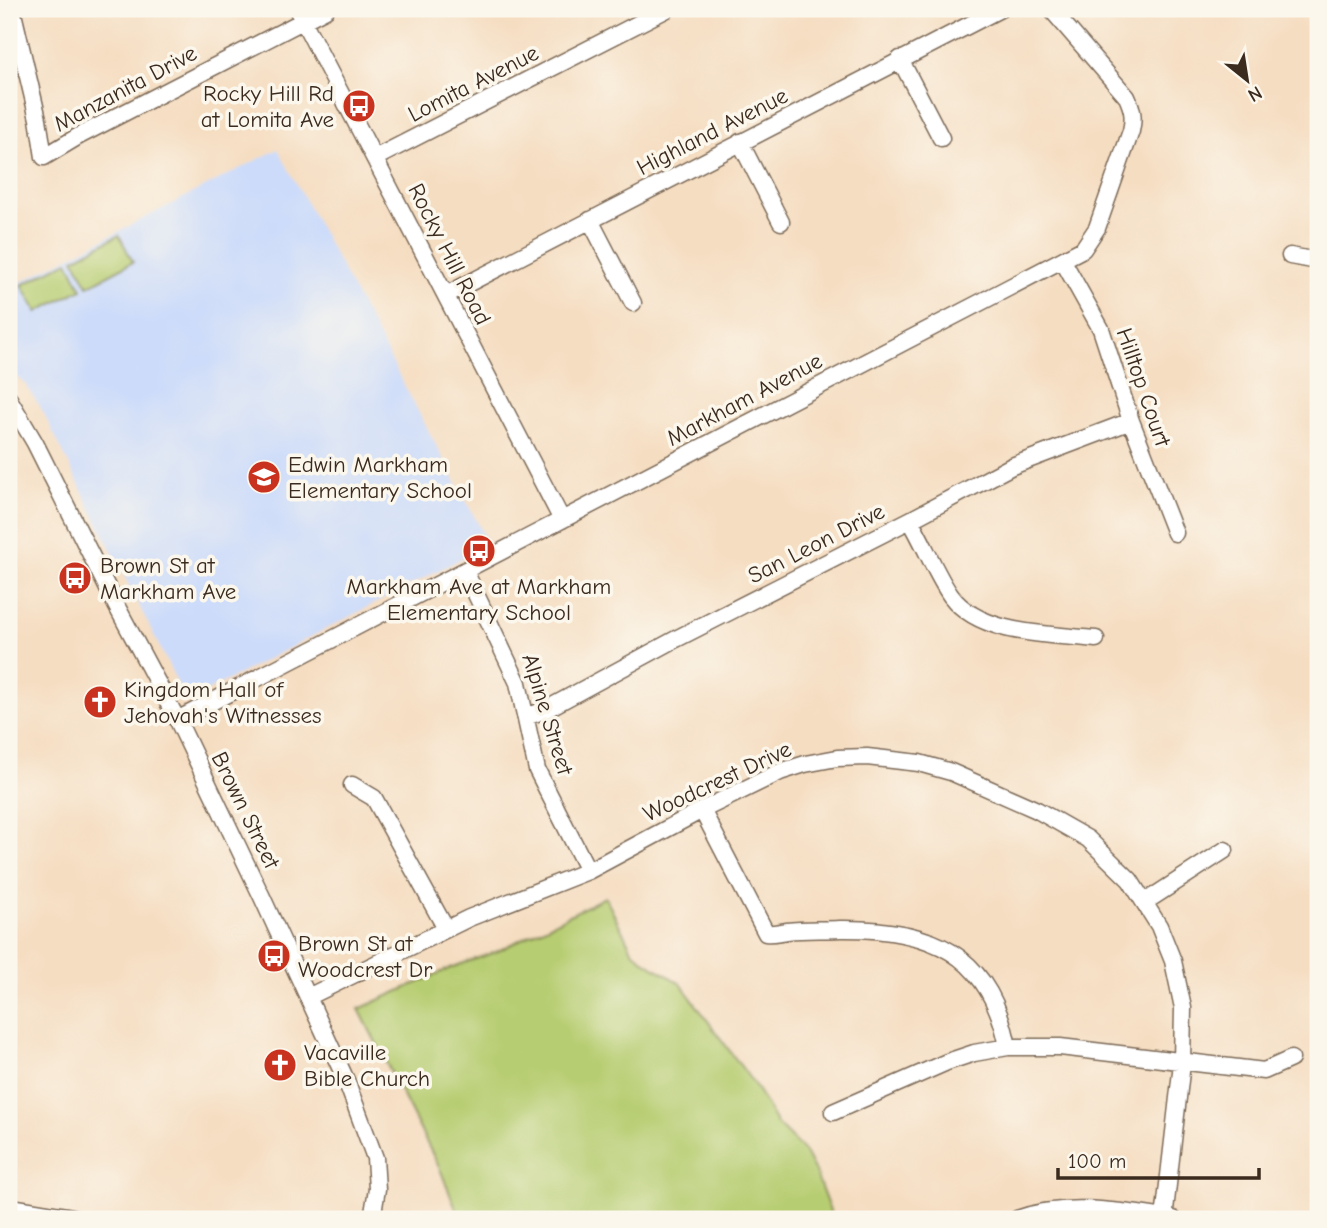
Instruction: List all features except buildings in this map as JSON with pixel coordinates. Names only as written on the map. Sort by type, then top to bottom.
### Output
[{"type":"main road","points":[[9,1209],[70,1219]]},
{"type":"street","name":"Manzanita Drive","points":[[12,9],[38,119],[44,157],[300,15],[326,9]]},
{"type":"street","name":"Lomita Avenue","points":[[375,158],[667,9]]},
{"type":"street","name":"Highland Avenue","points":[[446,295],[1000,9]]},
{"type":"street","name":"Markham Avenue","points":[[177,720],[1083,249],[1097,228],[1134,119],[1127,97],[1051,9]]},
{"type":"street","name":"Rocky Hill Road","points":[[300,15],[562,520]]},
{"type":"street","points":[[901,60],[941,138]]},
{"type":"street","points":[[740,142],[781,222]]},
{"type":"street","points":[[590,220],[633,303]]},
{"type":"street","points":[[1290,256],[1318,261]]},
{"type":"street","name":"Hilltop Court","points":[[1063,261],[1101,329],[1131,421],[1175,533]]},
{"type":"street","name":"Brown Street","points":[[9,399],[31,434],[116,606],[177,720],[308,996],[369,1137],[375,1158],[373,1219]]},
{"type":"street","name":"San Leon Drive","points":[[526,717],[545,710],[676,639],[1012,466],[1131,421]]},
{"type":"street","points":[[910,520],[942,581],[966,611],[982,621],[999,626],[1096,639]]},
{"type":"street","name":"Alpine Street","points":[[465,571],[518,683],[537,770],[588,870]]},
{"type":"street","name":"Woodcrest Drive","points":[[308,996],[446,929],[588,870],[780,772],[837,758],[867,757],[919,763],[951,772],[1063,823],[1088,839],[1110,859],[1130,880],[1145,902],[1165,940],[1179,984],[1183,1008],[1182,1063],[1168,1219]]},
{"type":"street","points":[[352,785],[374,798],[446,929]]},
{"type":"street","points":[[702,810],[765,933],[842,929],[882,931],[919,937],[951,951],[985,983],[997,1006],[1008,1047]]},
{"type":"street","points":[[1145,902],[1225,850]]},
{"type":"street","points":[[833,1112],[947,1062],[974,1053],[1008,1047],[1060,1047],[1264,1071],[1291,1059]]},
{"type":"street","points":[[1017,1219],[1057,1211],[1095,1209],[1168,1219]]},
{"type":"shaded area","name":"Edwin Markham Elementary School","points":[[278,149],[489,544],[203,693],[193,695],[185,693],[179,686],[42,410],[25,384],[9,369],[9,288]]},
{"type":"green space","points":[[119,235],[133,262],[88,286],[74,259]]},
{"type":"green space","points":[[68,261],[82,289],[37,312],[22,285]]},
{"type":"green space","points":[[605,897],[632,950],[681,984],[756,1087],[777,1124],[804,1151],[833,1219],[460,1219],[440,1169],[359,1009],[453,967],[498,951]]},
{"type":"place","name":"Rocky Hill Rd at Lomita Ave","points":[[359,106]]},
{"type":"place","name":"Edwin Markham Elementary School","points":[[264,477]]},
{"type":"place","name":"Markham Ave at Markham Elementary School","points":[[479,551]]},
{"type":"place","name":"Brown St at Markham Ave","points":[[75,578]]},
{"type":"place","name":"Kingdom Hall of Jehovah's Witnesses","points":[[100,702]]},
{"type":"place","name":"Brown St at Woodcrest Dr","points":[[274,956]]},
{"type":"place","name":"Vacaville Bible Church","points":[[280,1065]]}]
